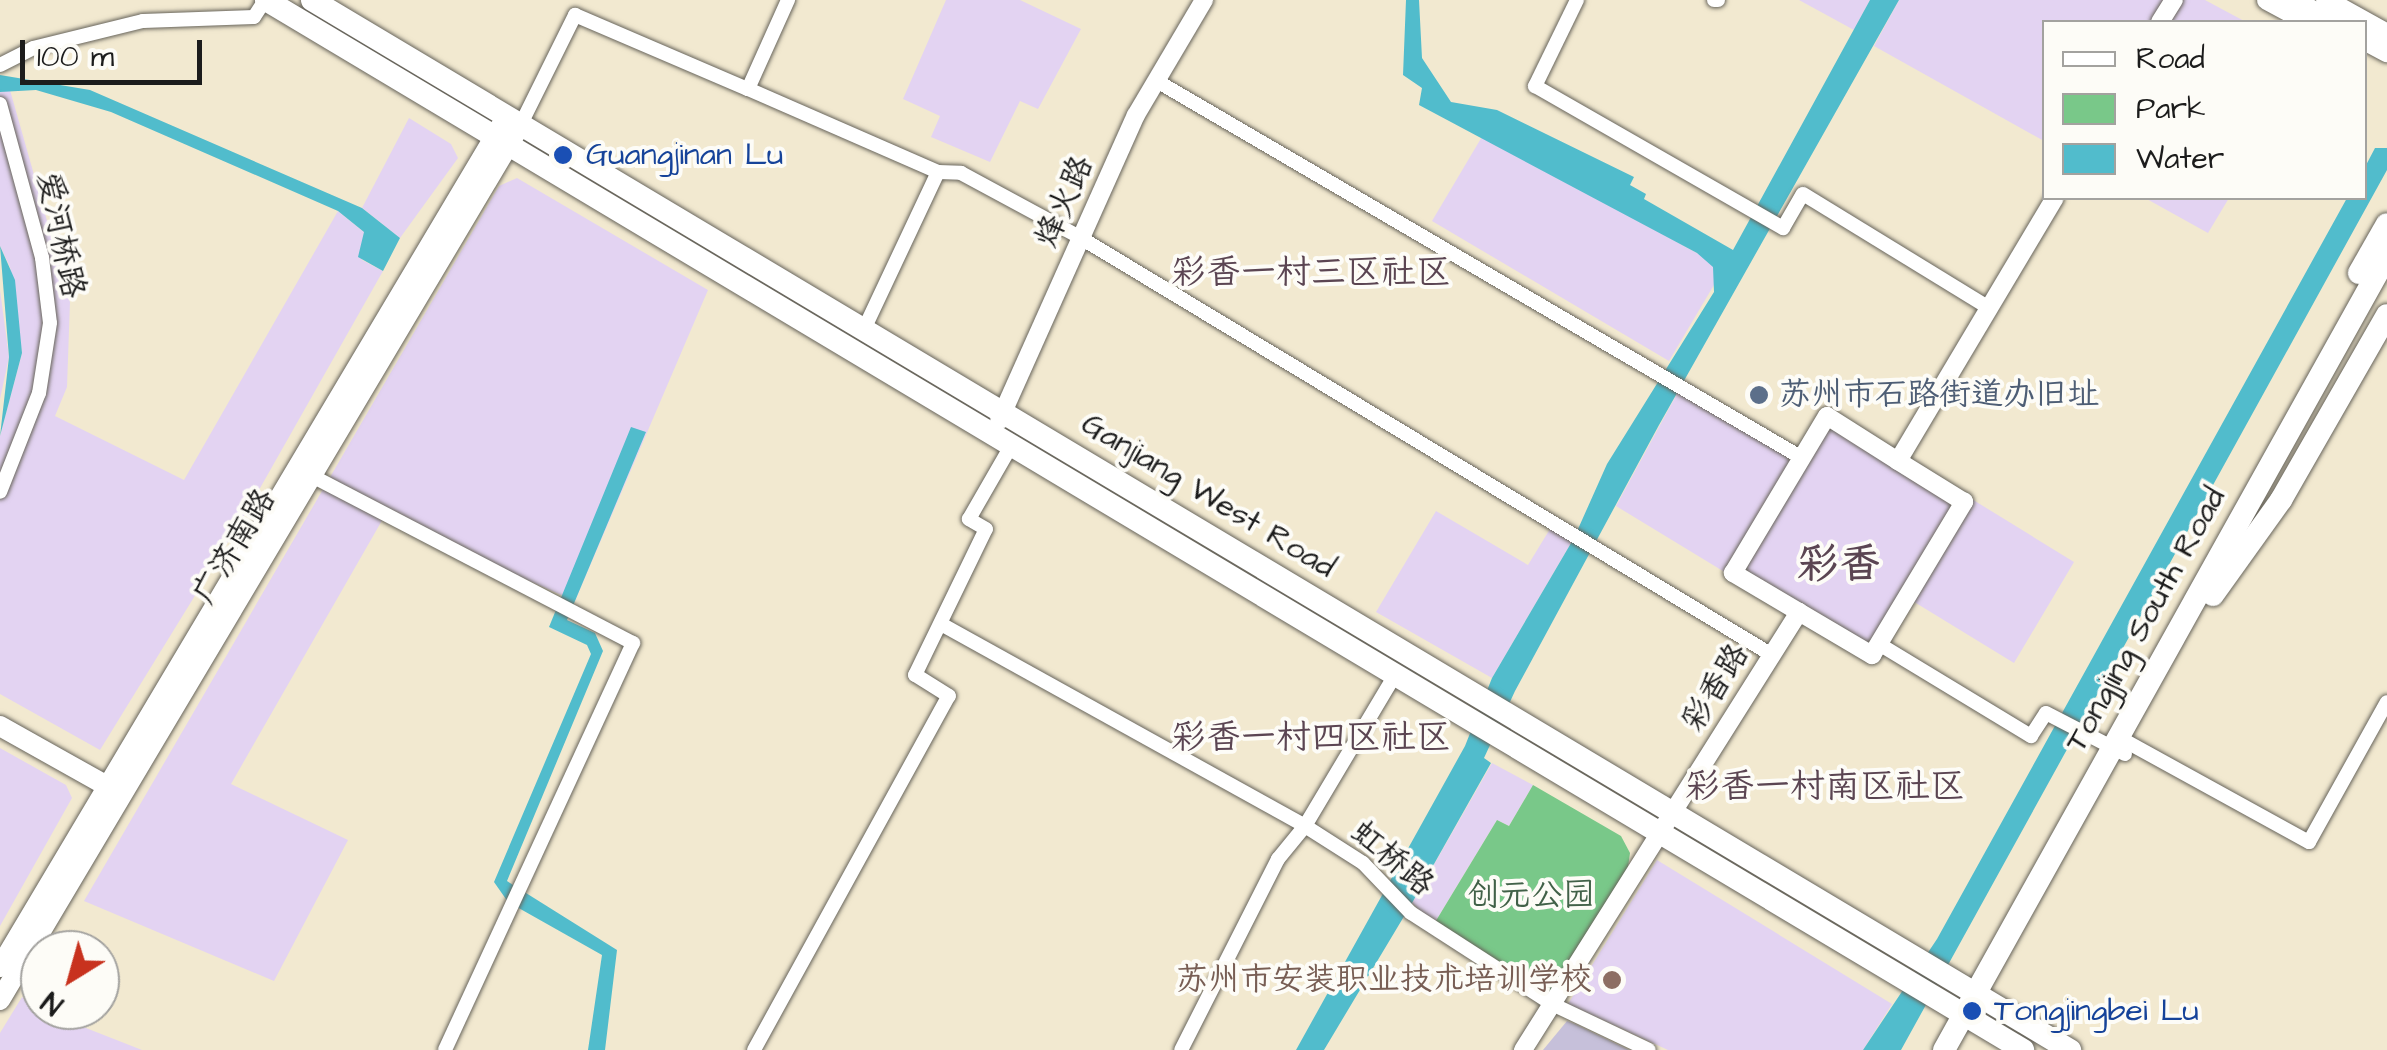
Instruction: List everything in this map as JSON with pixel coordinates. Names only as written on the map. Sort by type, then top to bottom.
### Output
[{"type":"main road","name":"Ganjiang West Road","points":[[265,0],[2023,1050]]},
{"type":"main road","points":[[2267,0],[2304,20]]},
{"type":"main road","points":[[2293,0],[2330,20]]},
{"type":"main road","points":[[2326,0],[2362,20]]},
{"type":"main road","points":[[2350,0],[2387,21]]},
{"type":"main road","name":"Ganjiang West Road","points":[[319,2],[2070,1050]]},
{"type":"main road","name":"广济南路","points":[[0,1000],[114,790],[514,120]]},
{"type":"main road","name":"广济南路","points":[[0,967],[312,476],[501,141]]},
{"type":"main road","points":[[2207,592],[2243,480],[2387,224]]},
{"type":"main road","name":"Tongjing South Road","points":[[1970,1018],[2207,592],[2387,256]]},
{"type":"main road","name":"Tongjing South Road","points":[[2207,592],[2387,284]]},
{"type":"main road","points":[[2207,592],[2281,500],[2387,315]]},
{"type":"main road","points":[[0,726],[114,790]]},
{"type":"main road","points":[[1944,1050],[1970,1018]]},
{"type":"main road","points":[[1960,1050],[1970,1018]]},
{"type":"street","points":[[0,65],[33,48],[143,21],[254,17],[265,0]]},
{"type":"street","points":[[748,89],[788,0]]},
{"type":"street","name":"烽火路","points":[[1001,440],[1004,413],[1081,238],[1155,80],[1204,0]]},
{"type":"street","points":[[1577,0],[1535,86],[1783,228],[1803,194],[1990,308]]},
{"type":"street","points":[[514,120],[575,15],[938,172],[961,173],[1081,238],[1772,655]]},
{"type":"street","points":[[1155,80],[1802,458]]},
{"type":"street","name":"爱河桥路","points":[[0,104],[42,258],[50,323],[40,393],[0,492]]},
{"type":"street","points":[[864,329],[938,172]]},
{"type":"street","points":[[1898,461],[2055,200]]},
{"type":"street","points":[[1827,416],[1964,502],[1872,655],[1733,572],[1802,458],[1827,416]]},
{"type":"street","points":[[754,1050],[949,696],[914,675],[986,529],[969,519],[1001,440]]},
{"type":"street","points":[[312,476],[632,643],[445,1050]]},
{"type":"street","name":"彩香路","points":[[1523,1050],[1799,612]]},
{"type":"street","points":[[941,624],[1305,826],[1278,860],[1180,1050]]},
{"type":"street","points":[[1879,644],[2032,736],[2046,712],[2309,842],[2387,702]]},
{"type":"street","name":"虹桥路","points":[[1395,675],[1305,826],[1377,878],[1411,913],[1552,1004],[1650,1050]]},
{"type":"shaded area","points":[[946,0],[1020,0],[1081,29],[1038,109],[1020,101],[990,162],[931,137],[940,116],[903,99]]},
{"type":"shaded area","points":[[1799,0],[1870,0],[1854,30]]},
{"type":"shaded area","points":[[1899,0],[2205,0],[2242,20],[2042,20],[2042,140],[1874,46]]},
{"type":"shaded area","points":[[10,90],[70,302],[67,387],[55,416],[184,480],[338,211],[364,232],[362,260],[383,271],[247,511],[100,750],[0,694],[0,436],[22,353],[10,267],[0,246],[0,92]]},
{"type":"shaded area","points":[[409,118],[451,144],[458,158],[400,238],[362,208]]},
{"type":"shaded area","points":[[1483,135],[1724,268],[1669,361],[1432,221]]},
{"type":"shaded area","points":[[517,178],[708,290],[575,601],[384,517],[231,784],[348,840],[274,981],[84,901],[499,186]]},
{"type":"shaded area","points":[[2149,200],[2228,200],[2208,233]]},
{"type":"shaded area","points":[[0,290],[9,357],[0,399]]},
{"type":"shaded area","points":[[1678,392],[1793,459],[1824,408],[2074,562],[2014,663],[1911,600],[1874,663],[1616,506]]},
{"type":"shaded area","points":[[1436,511],[1528,565],[1553,524],[1574,538],[1492,678],[1376,612]]},
{"type":"shaded area","points":[[0,748],[66,785],[72,798],[0,926]]},
{"type":"shaded area","points":[[1492,763],[1533,785],[1509,826],[1497,820],[1434,924],[1412,903]]},
{"type":"shaded area","points":[[1657,860],[1892,1004],[1863,1050],[1668,1050],[1568,1004]]},
{"type":"shaded area","points":[[20,1000],[20,1030],[91,1030],[142,1050],[0,1050],[0,1033]]},
{"type":"shaded area","points":[[1567,1021],[1575,1024],[1629,1050],[1543,1050]]},
{"type":"green space","name":"创元公园","points":[[1533,785],[1621,836],[1630,853],[1628,867],[1548,996],[1434,924],[1497,820],[1509,826]]},
{"type":"water","points":[[1406,0],[1419,0],[1422,58],[1451,102],[1497,110],[1634,177],[1630,185],[1646,194],[1644,199],[1733,250],[1870,0],[1899,0],[1659,425],[1515,691],[1484,758],[1491,763],[1412,903],[1324,1050],[1296,1050],[1465,746],[1492,678],[1574,538],[1607,464],[1714,292],[1713,267],[1697,253],[1419,105],[1422,88],[1403,75]]},
{"type":"water","points":[[0,75],[90,90],[362,208],[400,238],[383,271],[358,257],[364,232],[338,211],[111,112],[36,90],[0,92]]},
{"type":"water","points":[[2375,148],[2387,148],[2387,170],[1901,1050],[1863,1050],[1937,939],[2346,200],[2367,200],[2367,163]]},
{"type":"water","points":[[0,246],[15,280],[22,353],[0,436],[9,357]]},
{"type":"water","points":[[631,427],[646,432],[567,620],[595,633],[603,651],[507,881],[617,950],[605,1050],[588,1050],[602,955],[508,902],[494,882],[591,654],[587,645],[549,627]]},
{"type":"place","name":"Guangjinan Lu","points":[[563,155]]},
{"type":"place","name":"苏州市石路街道办旧址","points":[[1759,395]]},
{"type":"place","name":"苏州市安装职业技术培训学校","points":[[1612,980]]},
{"type":"place","name":"Tongjingbei Lu","points":[[1972,1011]]},
{"type":"district","name":"彩香一村三区社区","points":[[1311,273]]},
{"type":"district","name":"彩香","points":[[1839,565]]},
{"type":"district","name":"彩香一村四区社区","points":[[1311,738]]},
{"type":"district","name":"彩香一村南区社区","points":[[1825,787]]}]
